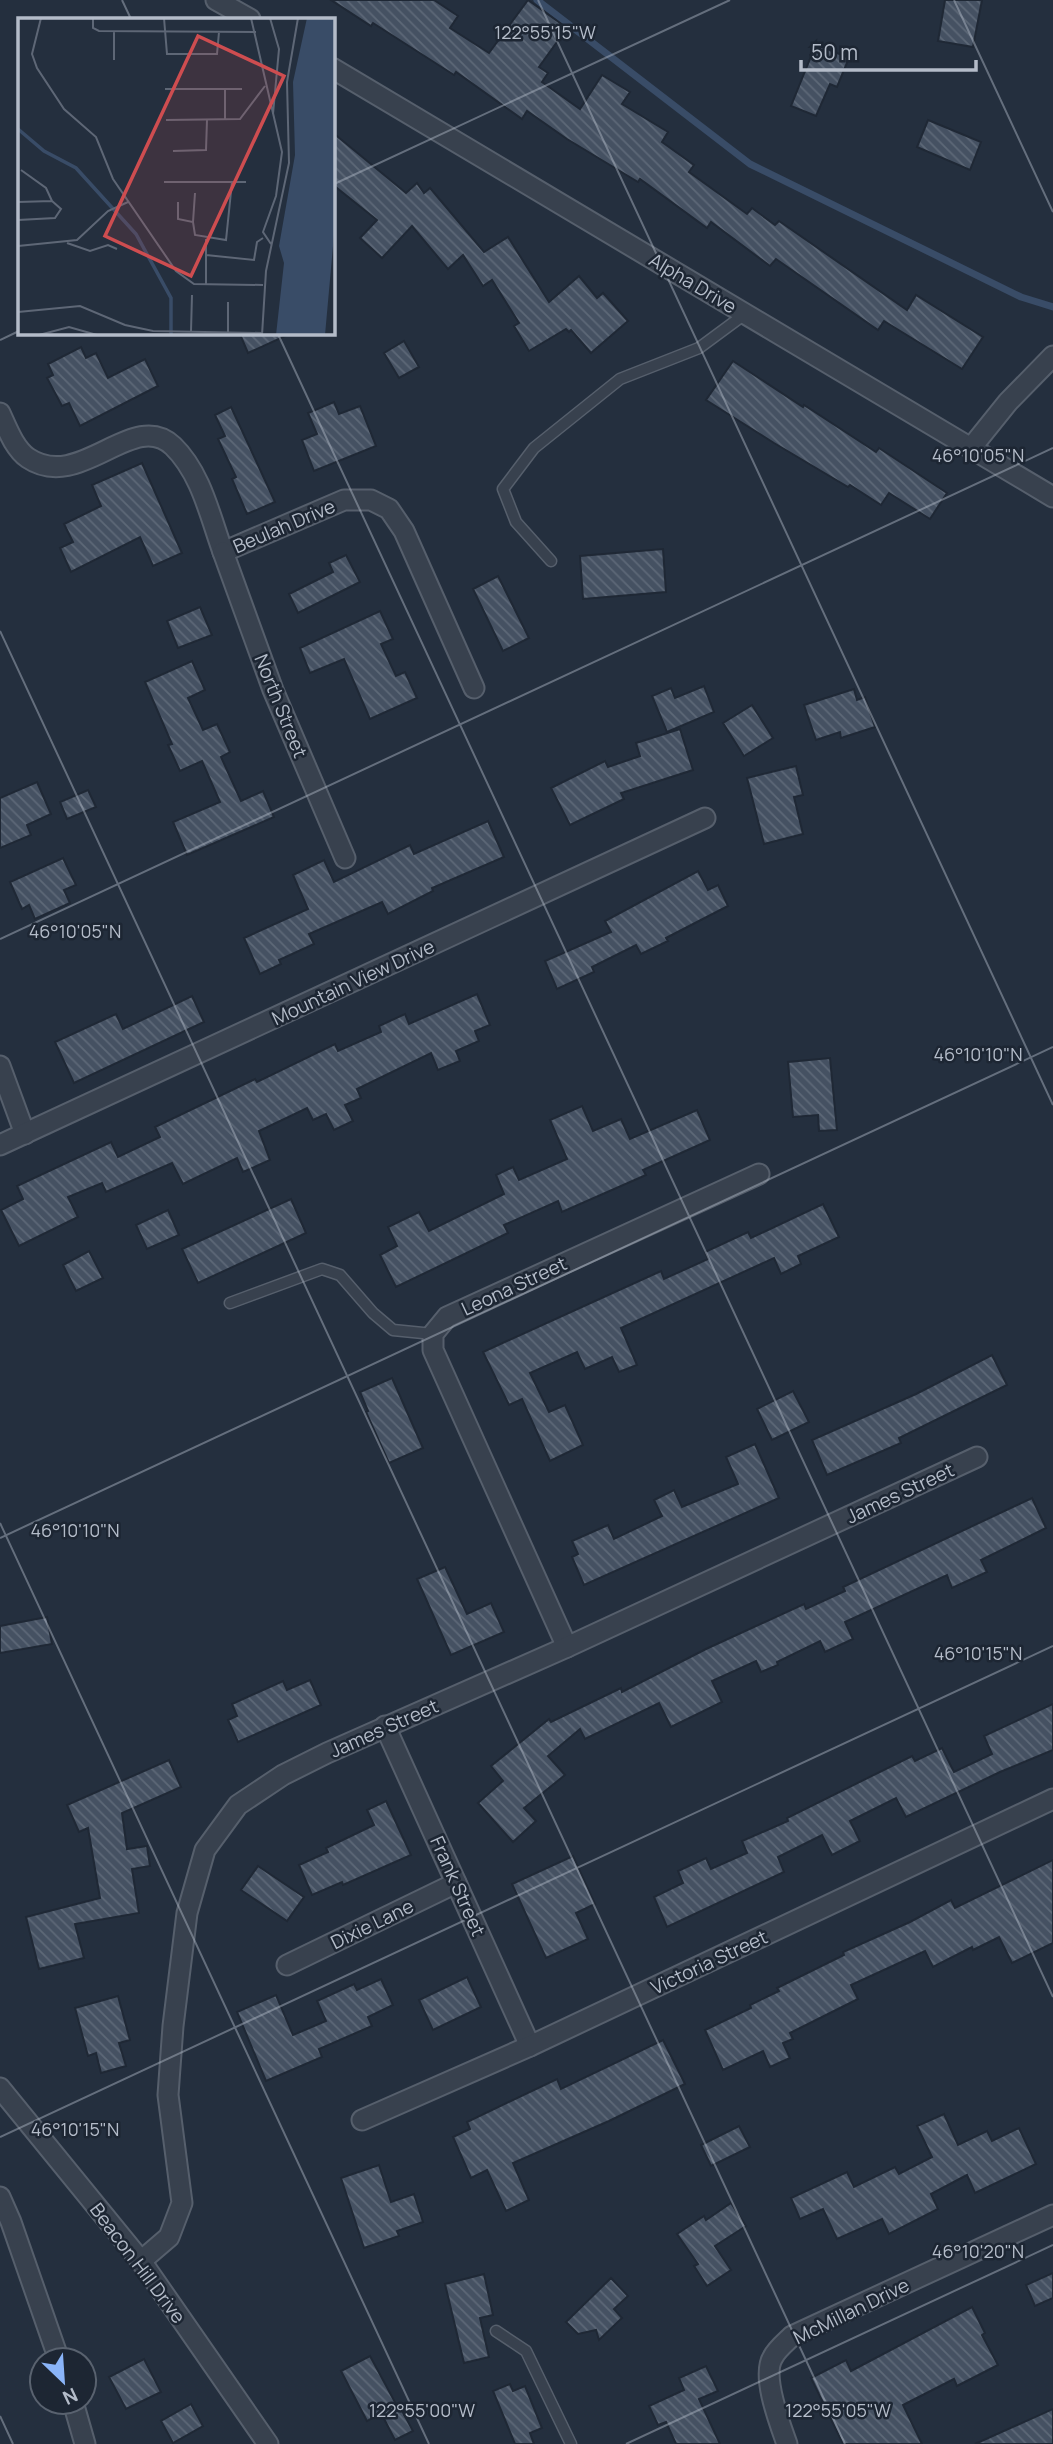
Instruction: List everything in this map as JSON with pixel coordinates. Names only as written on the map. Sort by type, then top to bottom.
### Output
[{"type":"street","points":[[216,0],[248,18]]},
{"type":"street","name":"Alpha Drive","points":[[334,69],[1053,497]]},
{"type":"street","points":[[971,448],[1007,401],[1053,356]]},
{"type":"street","name":"Beulah Drive","points":[[0,413],[6,443],[51,468],[79,464],[126,441],[149,435],[171,444],[197,479],[223,552],[344,500],[372,500],[389,509],[404,531],[474,688]]},
{"type":"street","name":"North Street","points":[[223,552],[273,690],[345,858]]},
{"type":"street","name":"Mountain View Drive","points":[[0,1146],[705,818]]},
{"type":"street","points":[[0,1066],[25,1134]]},
{"type":"street","name":"Leona Street","points":[[433,1334],[447,1317],[759,1174]]},
{"type":"street","points":[[433,1334],[433,1350],[567,1647]]},
{"type":"street","name":"James Street","points":[[141,2261],[169,2237],[182,2203],[168,2095],[173,2026],[187,1913],[205,1850],[238,1805],[283,1775],[385,1726],[567,1647],[977,1457]]},
{"type":"street","name":"Frank Street","points":[[385,1726],[530,2046]]},
{"type":"street","name":"Victoria Street","points":[[362,2120],[530,2046],[1053,1799]]},
{"type":"street","name":"Dixie Lane","points":[[287,1965],[456,1883]]},
{"type":"street","name":"Beacon Hill Drive","points":[[0,2088],[141,2261],[268,2444]]},
{"type":"street","points":[[0,2197],[55,2346]]},
{"type":"street","name":"McMillan Drive","points":[[787,2444],[775,2410],[769,2369],[772,2357],[792,2336],[1053,2215]]},
{"type":"street","points":[[77,2416],[85,2444]]},
{"type":"lane","points":[[551,561],[516,522],[503,489],[534,448],[620,379],[699,348],[745,314]]},
{"type":"lane","points":[[230,1303],[322,1269],[340,1275],[373,1313],[393,1330],[433,1334]]},
{"type":"lane","points":[[496,2331],[526,2351],[571,2444]]},
{"type":"building","points":[[331,0],[434,0],[458,16],[450,28],[489,53],[528,0],[567,28],[539,67],[548,73],[542,82],[580,109],[602,75],[630,92],[622,104],[668,132],[662,142],[694,165],[689,172],[747,214],[752,208],[775,225],[779,221],[907,310],[916,295],[983,337],[962,369],[884,321],[878,330],[776,259],[770,266],[711,222],[707,228],[640,179],[638,182],[527,111],[522,119],[456,72],[454,75],[373,23],[371,26]]},
{"type":"building","points":[[945,0],[982,0],[973,47],[938,41]]},
{"type":"building","points":[[816,44],[849,58],[837,87],[830,84],[816,116],[791,106]]},
{"type":"building","points":[[928,120],[981,142],[970,170],[917,147]]},
{"type":"building","points":[[334,134],[406,193],[417,183],[424,193],[430,188],[484,252],[508,237],[549,302],[579,276],[597,298],[603,293],[628,321],[591,353],[571,330],[569,332],[566,329],[529,351],[514,326],[519,323],[492,280],[483,286],[463,255],[448,269],[412,226],[382,258],[360,238],[377,220],[334,186]]},
{"type":"building","points":[[240,334],[290,334],[248,353]]},
{"type":"building","points":[[404,341],[419,367],[399,378],[384,353]]},
{"type":"building","points":[[81,347],[86,358],[96,353],[108,378],[145,359],[158,386],[80,426],[69,403],[62,406],[47,378],[53,375],[48,364]]},
{"type":"building","points":[[733,361],[876,452],[879,448],[947,493],[930,519],[889,493],[881,505],[706,400]]},
{"type":"building","points":[[334,402],[339,414],[360,406],[376,446],[314,471],[302,440],[317,434],[308,413]]},
{"type":"building","points":[[231,407],[275,502],[247,514],[232,479],[236,477],[218,439],[225,436],[215,415]]},
{"type":"building","points":[[142,463],[182,553],[153,566],[140,537],[71,572],[60,548],[73,542],[64,524],[101,506],[92,485]]},
{"type":"building","points":[[663,549],[666,592],[583,599],[580,556]]},
{"type":"building","points":[[346,555],[360,582],[298,613],[289,594],[333,572],[329,563]]},
{"type":"building","points":[[498,576],[529,638],[503,651],[473,589]]},
{"type":"building","points":[[200,607],[212,635],[178,648],[167,621]]},
{"type":"building","points":[[380,611],[393,639],[381,644],[396,676],[405,672],[417,698],[370,719],[344,659],[310,673],[300,648]]},
{"type":"building","points":[[192,661],[205,690],[188,698],[203,730],[217,724],[230,752],[221,757],[241,801],[263,791],[274,817],[187,855],[173,822],[220,802],[202,761],[180,771],[168,745],[172,744],[145,682]]},
{"type":"building","points":[[704,686],[714,712],[667,732],[652,696],[671,688],[675,698]]},
{"type":"building","points":[[854,689],[857,700],[865,697],[875,727],[841,738],[840,732],[816,740],[804,705]]},
{"type":"building","points":[[752,705],[773,738],[744,756],[723,723]]},
{"type":"building","points":[[680,729],[693,770],[621,793],[624,799],[570,825],[551,788],[605,761],[608,767],[640,756],[636,743]]},
{"type":"building","points":[[796,766],[803,795],[794,797],[803,834],[764,844],[747,778]]},
{"type":"building","points":[[37,782],[51,814],[27,825],[31,835],[0,848],[0,798]]},
{"type":"building","points":[[88,790],[96,807],[67,819],[60,802]]},
{"type":"building","points":[[488,821],[504,857],[432,888],[433,891],[388,914],[382,902],[309,934],[314,944],[279,960],[281,964],[260,974],[244,938],[308,909],[293,875],[324,860],[334,882],[410,845],[414,854]]},
{"type":"building","points":[[63,858],[76,885],[64,890],[70,903],[35,919],[29,905],[22,909],[10,882]]},
{"type":"building","points":[[698,871],[708,890],[718,885],[728,906],[666,938],[668,941],[641,954],[636,945],[592,967],[594,972],[557,989],[545,961],[611,932],[605,921]]},
{"type":"building","points":[[477,994],[490,1025],[475,1031],[479,1041],[456,1051],[460,1061],[438,1070],[431,1053],[357,1089],[361,1098],[345,1105],[353,1121],[334,1130],[326,1114],[313,1120],[307,1108],[259,1131],[270,1160],[243,1172],[237,1158],[183,1184],[172,1163],[106,1192],[102,1183],[68,1197],[78,1217],[19,1246],[1,1210],[23,1199],[17,1186],[111,1142],[118,1157],[160,1137],[155,1127],[255,1079],[257,1082],[335,1044],[338,1051],[381,1032],[379,1026],[405,1014],[409,1024]]},
{"type":"building","points":[[192,996],[204,1022],[74,1083],[55,1042],[116,1014],[123,1029]]},
{"type":"building","points":[[830,1058],[837,1130],[819,1131],[818,1115],[793,1117],[788,1062]]},
{"type":"building","points":[[582,1106],[593,1131],[621,1119],[630,1139],[697,1110],[710,1140],[643,1170],[646,1175],[562,1212],[558,1201],[504,1225],[508,1233],[396,1287],[380,1255],[397,1246],[388,1227],[419,1212],[429,1231],[504,1194],[496,1175],[513,1167],[519,1180],[567,1159],[550,1120]]},
{"type":"building","points":[[291,1199],[306,1233],[198,1283],[182,1249]]},
{"type":"building","points":[[823,1204],[839,1237],[798,1256],[801,1264],[781,1274],[774,1258],[621,1328],[637,1365],[619,1372],[612,1357],[585,1369],[577,1352],[530,1373],[549,1412],[565,1405],[583,1445],[550,1461],[522,1399],[509,1405],[483,1352],[661,1271],[664,1279],[708,1259],[705,1252],[748,1232],[751,1238]]},
{"type":"building","points":[[168,1210],[179,1235],[147,1249],[136,1225]]},
{"type":"building","points":[[89,1251],[103,1278],[76,1291],[63,1265]]},
{"type":"building","points":[[992,1355],[1007,1385],[899,1438],[901,1443],[827,1475],[812,1440],[916,1394]]},
{"type":"building","points":[[392,1378],[423,1448],[389,1463],[360,1392]]},
{"type":"building","points":[[793,1391],[809,1422],[772,1440],[757,1409]]},
{"type":"building","points":[[755,1444],[779,1498],[584,1585],[572,1557],[578,1554],[572,1541],[608,1525],[614,1539],[662,1516],[654,1500],[674,1490],[682,1507],[738,1484],[726,1457]]},
{"type":"building","points":[[1032,1498],[1046,1528],[981,1560],[987,1572],[952,1588],[947,1575],[845,1622],[853,1639],[825,1652],[820,1641],[761,1672],[756,1661],[712,1681],[722,1702],[671,1727],[659,1703],[585,1739],[580,1729],[548,1756],[565,1775],[524,1808],[536,1821],[513,1842],[478,1803],[503,1781],[491,1766],[549,1719],[551,1722],[621,1688],[622,1692],[706,1649],[804,1604],[806,1609],[845,1591],[843,1587]]},
{"type":"building","points":[[445,1567],[467,1614],[491,1603],[504,1632],[451,1655],[417,1579]]},
{"type":"building","points":[[47,1617],[52,1644],[0,1653],[0,1626]]},
{"type":"building","points":[[310,1680],[321,1705],[238,1742],[228,1720],[237,1716],[232,1704],[283,1681],[287,1690]]},
{"type":"building","points":[[1053,1704],[1053,1750],[906,1817],[896,1798],[850,1821],[860,1841],[832,1855],[822,1835],[778,1857],[784,1872],[667,1927],[654,1897],[683,1883],[678,1871],[706,1858],[711,1869],[747,1853],[742,1841],[788,1821],[787,1818],[912,1756],[915,1761],[942,1748],[954,1772],[992,1754],[984,1736]]},
{"type":"building","points":[[169,1760],[181,1787],[122,1813],[127,1849],[147,1846],[150,1866],[132,1869],[139,1913],[75,1924],[84,1958],[39,1969],[26,1917],[100,1898],[88,1828],[79,1832],[67,1805]]},
{"type":"building","points":[[386,1801],[411,1855],[343,1885],[342,1882],[312,1895],[299,1865],[328,1852],[326,1848],[374,1825],[367,1810]]},
{"type":"building","points":[[573,1856],[595,1904],[576,1913],[588,1939],[546,1958],[512,1884]]},
{"type":"building","points":[[1053,1860],[1053,1943],[1012,1963],[999,1937],[933,1967],[925,1951],[851,1985],[858,1999],[790,2033],[793,2039],[783,2043],[790,2058],[770,2067],[763,2051],[723,2070],[705,2030],[751,2008],[750,2005],[779,1991],[777,1988],[844,1955],[843,1952],[951,1900],[955,1908]]},
{"type":"building","points":[[258,1866],[304,1897],[287,1921],[241,1890]]},
{"type":"building","points":[[467,1977],[481,2007],[433,2030],[419,2000]]},
{"type":"building","points":[[381,1979],[393,2005],[368,2017],[372,2026],[319,2049],[322,2057],[266,2081],[237,2012],[276,1995],[293,2035],[326,2021],[317,2001],[354,1984],[357,1990]]},
{"type":"building","points":[[118,1996],[130,2040],[119,2043],[126,2066],[101,2073],[96,2053],[88,2056],[75,2008]]},
{"type":"building","points":[[663,2040],[685,2084],[513,2163],[529,2200],[506,2211],[487,2170],[471,2178],[453,2137],[470,2129],[467,2122],[557,2079],[561,2089]]},
{"type":"building","points":[[944,2114],[958,2145],[987,2131],[992,2141],[1019,2128],[1036,2164],[975,2193],[967,2175],[931,2194],[938,2209],[889,2234],[882,2219],[837,2239],[823,2209],[800,2219],[791,2198],[847,2172],[854,2187],[895,2167],[899,2174],[932,2157],[917,2126]]},
{"type":"building","points":[[739,2126],[750,2147],[711,2166],[701,2145]]},
{"type":"building","points":[[379,2165],[391,2202],[414,2194],[423,2222],[397,2231],[399,2236],[364,2248],[341,2178]]},
{"type":"building","points":[[731,2203],[746,2226],[715,2246],[731,2270],[707,2286],[694,2266],[698,2264],[677,2234],[704,2216],[706,2220]]},
{"type":"building","points":[[1053,2273],[1053,2298],[1035,2306],[1026,2285]]},
{"type":"building","points":[[484,2274],[493,2315],[480,2318],[489,2357],[464,2363],[445,2284]]},
{"type":"building","points":[[611,2278],[628,2296],[614,2309],[622,2318],[599,2340],[596,2330],[578,2334],[566,2322]]},
{"type":"building","points":[[972,2307],[985,2333],[982,2335],[998,2365],[957,2386],[954,2379],[903,2405],[922,2444],[843,2444],[811,2378],[846,2360],[851,2371]]},
{"type":"building","points":[[370,2356],[413,2431],[395,2440],[381,2413],[367,2421],[341,2371]]},
{"type":"building","points":[[144,2359],[161,2392],[126,2409],[109,2377]]},
{"type":"building","points":[[706,2366],[718,2391],[699,2399],[720,2444],[676,2444],[666,2422],[658,2425],[649,2406],[684,2390],[679,2378]]},
{"type":"building","points":[[510,2384],[513,2391],[525,2386],[542,2428],[530,2433],[534,2444],[515,2444],[493,2391]]},
{"type":"building","points":[[191,2404],[203,2426],[173,2443],[161,2421]]},
{"type":"building","points":[[1053,2409],[1053,2444],[975,2444]]},
{"type":"waterway","points":[[537,0],[750,164],[1021,297],[1053,307]]}]
